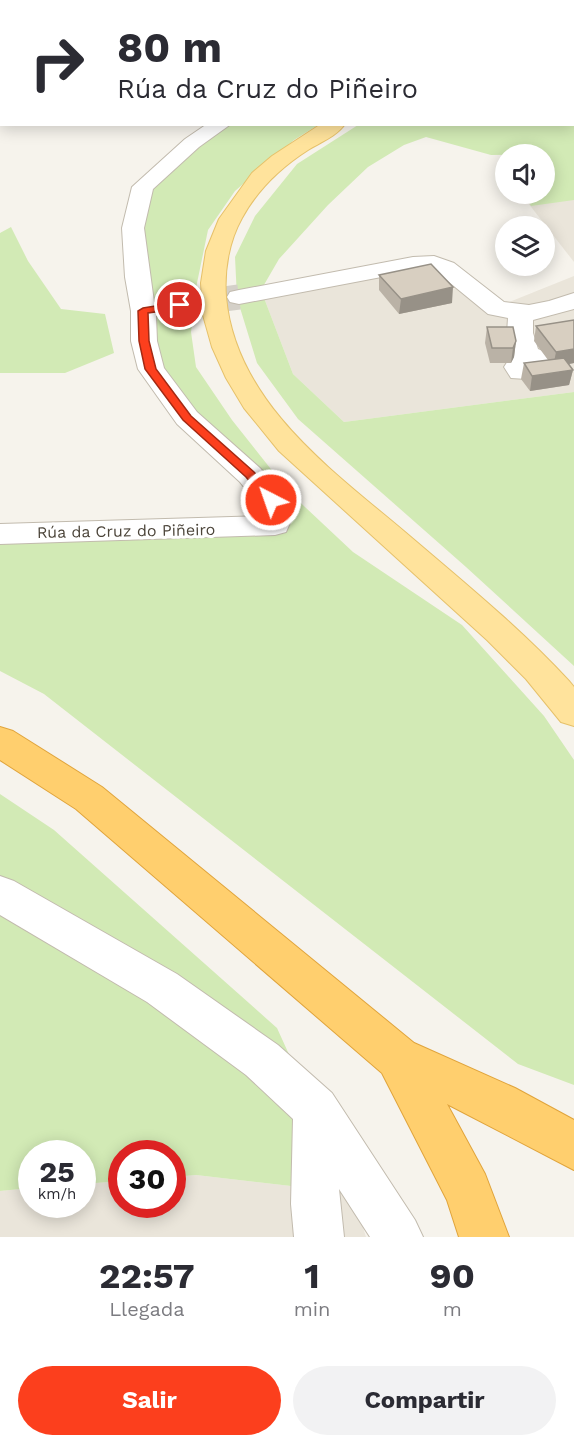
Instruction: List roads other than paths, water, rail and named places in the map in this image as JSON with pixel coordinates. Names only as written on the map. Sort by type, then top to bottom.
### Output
[{"type":"highway","points":[[0,741],[88,798],[398,1058],[499,1104],[574,1146]]},
{"type":"highway","points":[[398,1058],[468,1191],[484,1237]]},
{"type":"main road","points":[[331,126],[280,159],[252,186],[233,214],[217,248],[212,274],[213,306],[224,347],[248,391],[281,436],[350,501],[483,617],[560,694],[574,712]]},
{"type":"street","name":"Rúa da Cruz do Piñeiro","points":[[0,534],[275,525],[278,516],[271,500],[250,475],[187,418],[151,369],[144,341],[143,311],[136,277],[133,228],[143,187],[192,144],[218,126]]},
{"type":"street","points":[[239,297],[413,264],[434,263],[446,268],[497,309],[529,312],[554,308],[574,300]]},
{"type":"street","points":[[143,311],[180,305]]},
{"type":"street","points":[[526,353],[520,333],[521,316],[529,312]]},
{"type":"street","points":[[0,894],[162,988],[262,1060],[316,1108],[398,1237]]},
{"type":"street","points":[[316,1108],[315,1204],[319,1237]]},
{"type":"tunnel","points":[[180,305],[239,297]]}]
